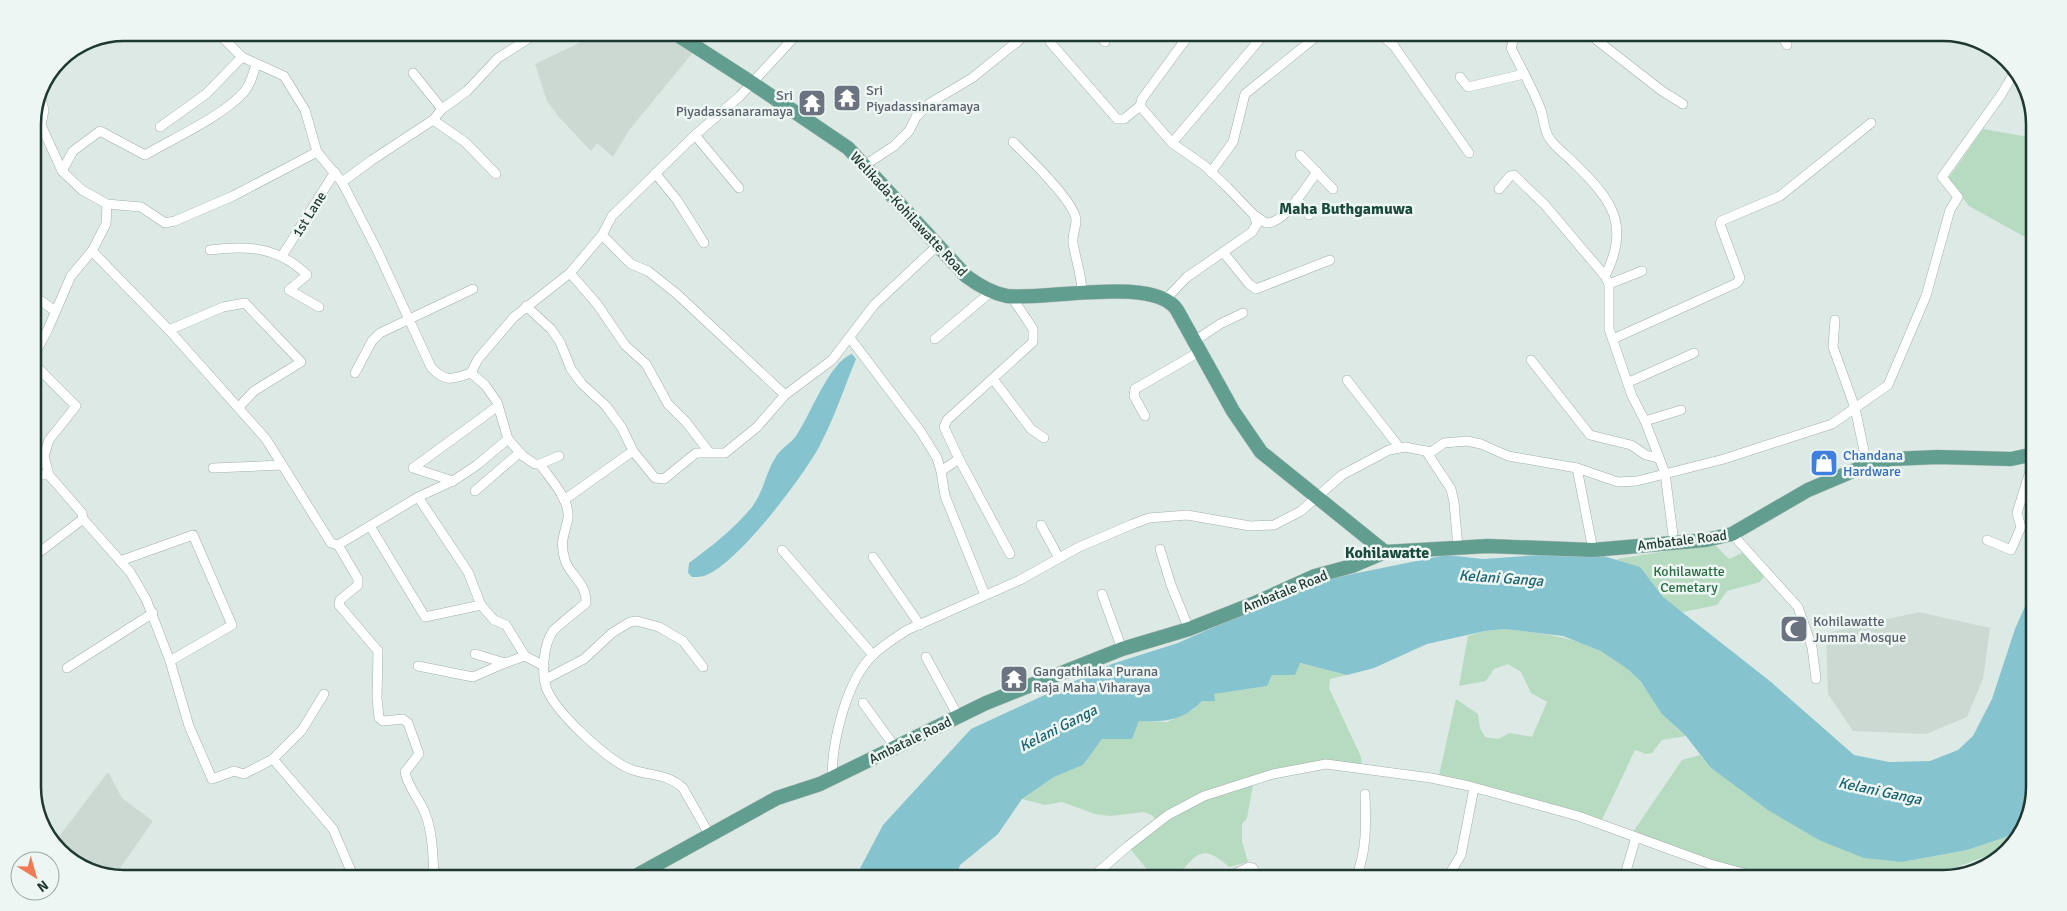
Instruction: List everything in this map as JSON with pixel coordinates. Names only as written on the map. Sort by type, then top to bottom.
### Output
[{"type":"main road","name":"Welikada-Kohilawatte Road","points":[[687,41],[848,148],[966,276],[992,291],[1011,296],[1133,293],[1166,299]]},
{"type":"main road","points":[[1166,299],[1174,306],[1233,411],[1261,452],[1386,552]]},
{"type":"main road","name":"Ambatale Road","points":[[648,870],[709,834],[778,798],[832,778],[958,716],[1122,649],[1189,628],[1255,604],[1315,576],[1352,566],[1386,552],[1488,546],[1593,550],[1674,544],[1732,534],[1808,490],[1866,464],[1891,460],[1938,457],[2011,459],[2026,457]]},
{"type":"street","points":[[226,41],[242,56],[256,64],[271,68],[284,76],[305,110],[317,152],[342,182],[377,250],[431,367],[440,376],[448,379],[472,373]]},
{"type":"street","points":[[342,182],[433,120],[442,109],[467,92],[498,58],[525,41]]},
{"type":"street","points":[[472,373],[478,359],[526,306],[570,273],[602,235],[612,216],[695,134],[752,83],[791,41]]},
{"type":"street","points":[[865,165],[894,146],[909,131],[916,117],[930,103],[972,78],[1018,41]]},
{"type":"street","points":[[1172,143],[1258,41]]},
{"type":"street","points":[[1211,172],[1233,142],[1245,94],[1311,41]]},
{"type":"street","points":[[1388,41],[1394,46],[1469,153]]},
{"type":"street","points":[[1513,41],[1511,48],[1541,111],[1548,138],[1582,171],[1604,197],[1617,219],[1618,236],[1607,280],[1609,329],[1629,382],[1632,396],[1645,421],[1665,473],[1674,544]]},
{"type":"street","points":[[1598,41],[1662,91],[1683,104]]},
{"type":"street","points":[[1785,41],[1787,45]]},
{"type":"street","points":[[1050,42],[1116,120],[1124,119],[1140,106],[1142,99],[1184,42]]},
{"type":"street","points":[[160,126],[206,94],[242,56]]},
{"type":"street","points":[[62,171],[73,152],[100,130],[145,155],[233,102],[244,92],[251,81],[256,64]]},
{"type":"street","points":[[413,73],[442,109]]},
{"type":"street","points":[[1460,77],[1468,87],[1524,74]]},
{"type":"street","points":[[832,778],[832,753],[835,736],[852,688],[873,655],[891,640],[1020,580],[1059,558],[1149,518],[1187,515],[1250,526],[1274,524],[1301,511],[1317,495],[1351,470],[1399,447],[1431,452],[1444,443],[1467,441],[1481,444],[1508,456],[1577,468],[1618,482],[1637,481],[1724,459],[1832,424],[1888,385],[1926,296],[1950,210],[1958,197],[1942,177],[2012,77]]},
{"type":"street","points":[[1140,106],[1172,143],[1211,172],[1254,215],[1266,223],[1276,221],[1297,199],[1317,172]]},
{"type":"street","points":[[43,107],[41,125],[62,171],[82,190],[107,204],[141,207],[165,223],[175,221],[233,196],[317,152]]},
{"type":"street","points":[[433,120],[465,142],[496,174]]},
{"type":"street","points":[[1613,339],[1738,283],[1740,278],[1720,224],[1722,220],[1780,196],[1870,123]]},
{"type":"street","points":[[695,134],[739,188]]},
{"type":"street","points":[[1013,142],[1042,171],[1072,210],[1076,219],[1073,241],[1082,277],[1082,293]]},
{"type":"street","points":[[1300,155],[1333,189]]},
{"type":"street","name":"1st Lane","points":[[282,256],[335,172]]},
{"type":"street","points":[[655,174],[677,200],[704,243]]},
{"type":"street","points":[[1499,189],[1510,176],[1514,175],[1545,205],[1607,280]]},
{"type":"street","points":[[1297,199],[1310,215]]},
{"type":"street","points":[[41,340],[71,276],[92,251],[106,224],[107,204]]},
{"type":"street","points":[[1166,299],[1178,285],[1252,232],[1257,224],[1254,215]]},
{"type":"street","points":[[602,235],[631,264],[648,271],[677,294],[784,395]]},
{"type":"street","points":[[526,306],[551,329],[560,342],[571,369],[582,384],[606,406],[622,428],[632,451],[655,478],[659,479],[664,478],[696,454],[709,452],[725,453],[757,427],[784,395],[832,360],[874,305],[937,246]]},
{"type":"street","points":[[210,250],[250,247],[282,256],[307,275],[290,290],[319,307]]},
{"type":"street","points":[[92,251],[169,330],[266,439],[331,543],[338,546],[358,579],[358,585],[340,600],[339,605],[379,656],[377,698],[380,718],[384,720],[403,719],[408,723],[419,754],[405,772],[407,781],[425,812],[430,830],[433,870]]},
{"type":"street","points":[[1222,252],[1249,284],[1256,289],[1330,260]]},
{"type":"street","points":[[1607,280],[1642,270]]},
{"type":"street","points":[[570,273],[597,304],[625,345],[646,364],[668,404],[686,422],[709,452]]},
{"type":"street","points":[[355,373],[372,341],[380,333],[473,289]]},
{"type":"street","points":[[935,339],[992,291]]},
{"type":"street","points":[[1010,554],[959,459],[944,424],[1030,347],[1035,336],[1033,329],[1011,296]]},
{"type":"street","points":[[41,301],[55,311]]},
{"type":"street","points":[[169,330],[223,307],[245,303],[301,362],[254,391],[240,406]]},
{"type":"street","points":[[1145,416],[1134,396],[1135,388],[1196,347],[1220,324],[1243,313]]},
{"type":"street","points":[[1835,320],[1832,347],[1855,408],[1866,464]]},
{"type":"street","points":[[850,338],[920,432],[941,471],[945,496],[985,596]]},
{"type":"street","points":[[1629,382],[1694,353]]},
{"type":"street","points":[[1530,360],[1590,435],[1631,445],[1646,455],[1658,458]]},
{"type":"street","points":[[41,371],[76,406],[49,440],[44,456],[49,475],[82,513],[83,519],[134,579],[153,613],[170,661],[189,726],[212,778],[234,771],[244,774],[273,759],[302,730],[324,694]]},
{"type":"street","points":[[472,373],[485,384],[498,406],[508,439],[519,453],[534,464],[540,464],[559,456]]},
{"type":"street","points":[[993,379],[1031,429],[1044,438]]},
{"type":"street","points":[[1347,380],[1399,447]]},
{"type":"street","points":[[453,482],[413,468],[498,406]]},
{"type":"street","points":[[1645,421],[1681,410]]},
{"type":"street","points":[[338,546],[418,497],[453,482],[478,465],[508,439]]},
{"type":"street","points":[[564,500],[632,451]]},
{"type":"street","points":[[1426,451],[1451,489],[1458,548]]},
{"type":"street","points":[[475,492],[519,453]]},
{"type":"street","points":[[941,471],[959,459]]},
{"type":"street","points":[[540,464],[564,500],[568,517],[562,537],[565,561],[586,594],[586,604],[554,630],[544,666],[544,680],[553,701],[600,751],[630,769],[670,778],[677,782],[683,788],[709,834]]},
{"type":"street","points":[[213,468],[282,465]]},
{"type":"street","points":[[1577,468],[1593,550]]},
{"type":"street","points":[[41,475],[49,475]]},
{"type":"street","points":[[1987,540],[2010,550],[2021,528],[2017,513],[2026,483]]},
{"type":"street","points":[[418,497],[468,572],[481,605],[494,620],[506,625],[525,656],[544,666]]},
{"type":"street","points":[[41,551],[83,519]]},
{"type":"street","points":[[1041,525],[1059,558]]},
{"type":"street","points":[[370,526],[425,617],[481,605]]},
{"type":"street","points":[[1732,534],[1798,607],[1812,647],[1816,679]]},
{"type":"street","points":[[120,561],[193,535],[232,625],[170,661]]},
{"type":"street","points":[[1160,549],[1171,585],[1189,628]]},
{"type":"street","points":[[782,550],[873,655]]},
{"type":"street","points":[[873,557],[920,625]]},
{"type":"street","points":[[1102,594],[1122,649]]},
{"type":"street","points":[[68,668],[153,613]]},
{"type":"street","points":[[544,680],[584,659],[612,633],[637,620],[658,627],[682,640],[703,667]]},
{"type":"street","points":[[475,654],[505,663]]},
{"type":"street","points":[[418,666],[473,677],[525,656]]},
{"type":"street","points":[[926,657],[958,716]]},
{"type":"street","points":[[862,703],[896,747]]},
{"type":"street","points":[[273,759],[332,829],[350,870]]},
{"type":"street","points":[[1100,870],[1168,816],[1204,796],[1273,774],[1326,764],[1431,778],[1474,788],[1578,816],[1710,864],[1732,870]]},
{"type":"street","points":[[1452,870],[1461,855],[1474,788]]},
{"type":"street","points":[[1359,870],[1366,838],[1365,794]]},
{"type":"street","points":[[1626,870],[1636,837]]},
{"type":"street","points":[[1242,870],[1249,867],[1255,870]]},
{"type":"shaded area","points":[[583,41],[680,41],[695,50],[630,129],[613,157],[597,143],[591,151],[558,116],[547,101],[535,64]]},
{"type":"shaded area","points":[[1919,612],[1990,628],[1983,679],[1967,717],[1926,734],[1853,731],[1828,694],[1826,633]]},
{"type":"shaded area","points":[[108,772],[122,798],[153,821],[120,868],[123,870],[108,868],[83,859],[74,853],[59,837]]},
{"type":"green space","points":[[1983,129],[2026,137],[2026,238],[1969,206],[1948,179]]},
{"type":"green space","name":"Kohilawatte Cemetary","points":[[1714,544],[1729,559],[1744,552],[1765,575],[1760,582],[1727,591],[1717,605],[1683,612],[1662,600],[1639,570],[1616,559]]},
{"type":"green space","points":[[1505,629],[1561,637],[1579,642],[1613,657],[1641,683],[1667,717],[1686,736],[1662,740],[1652,753],[1646,754],[1635,750],[1600,824],[1438,780],[1456,699],[1478,714],[1480,728],[1485,737],[1498,739],[1510,733],[1532,737],[1547,702],[1531,693],[1521,672],[1508,664],[1494,669],[1486,681],[1459,686],[1468,636],[1485,631]]},
{"type":"green space","points":[[1299,663],[1347,675],[1330,679],[1329,688],[1361,757],[1362,769],[1326,764],[1254,780],[1247,818],[1242,824],[1242,841],[1248,862],[1229,867],[1206,853],[1195,857],[1182,870],[1148,870],[1128,846],[1157,823],[1153,816],[1144,812],[1110,816],[1095,814],[1062,802],[1045,805],[1022,799],[1054,777],[1083,765],[1102,739],[1132,739],[1139,721],[1167,722],[1193,710],[1213,694],[1267,686],[1272,675]]},
{"type":"green space","points":[[1700,755],[1710,767],[1902,862],[1967,850],[2006,837],[2013,831],[1991,854],[1957,867],[1943,870],[1738,870],[1631,835],[1682,760]]},
{"type":"water","points":[[852,354],[856,359],[829,426],[819,447],[784,499],[733,556],[717,569],[704,576],[692,577],[688,573],[689,563],[730,530],[752,507],[777,455],[796,436],[836,367]]},
{"type":"water","name":"Kelani Ganga","points":[[1566,553],[1600,555],[1640,567],[1663,597],[1771,682],[1854,755],[1889,762],[1930,761],[1958,750],[1973,736],[1992,699],[2015,629],[2026,604],[2026,787],[2024,803],[2015,828],[2006,837],[1967,850],[1902,862],[1864,858],[1819,840],[1768,810],[1710,767],[1686,736],[1662,714],[1641,682],[1629,670],[1601,651],[1563,636],[1505,629],[1485,631],[1427,644],[1374,668],[1347,675],[1300,663],[1295,675],[1272,675],[1267,686],[1214,694],[1215,701],[1202,701],[1188,713],[1173,719],[1139,721],[1132,739],[1102,739],[1083,765],[1054,777],[1022,799],[998,834],[960,865],[958,870],[859,870],[883,825],[971,729],[1112,664],[1178,643],[1318,581],[1446,555],[1483,559]]},
{"type":"place","name":"Sri Piyadassinaramaya","points":[[847,98]]},
{"type":"place","name":"Sri Piyadassanaramaya","points":[[812,103]]},
{"type":"place","name":"Chandana Hardware","points":[[1824,463]]},
{"type":"place","name":"Kohilawatte Jumma Mosque","points":[[1794,629]]},
{"type":"place","name":"Gangathilaka Purana Raja Maha Viharaya","points":[[1014,679]]},
{"type":"district","name":"Maha Buthgamuwa","points":[[1346,208]]},
{"type":"district","name":"Kohilawatte","points":[[1387,552]]}]
